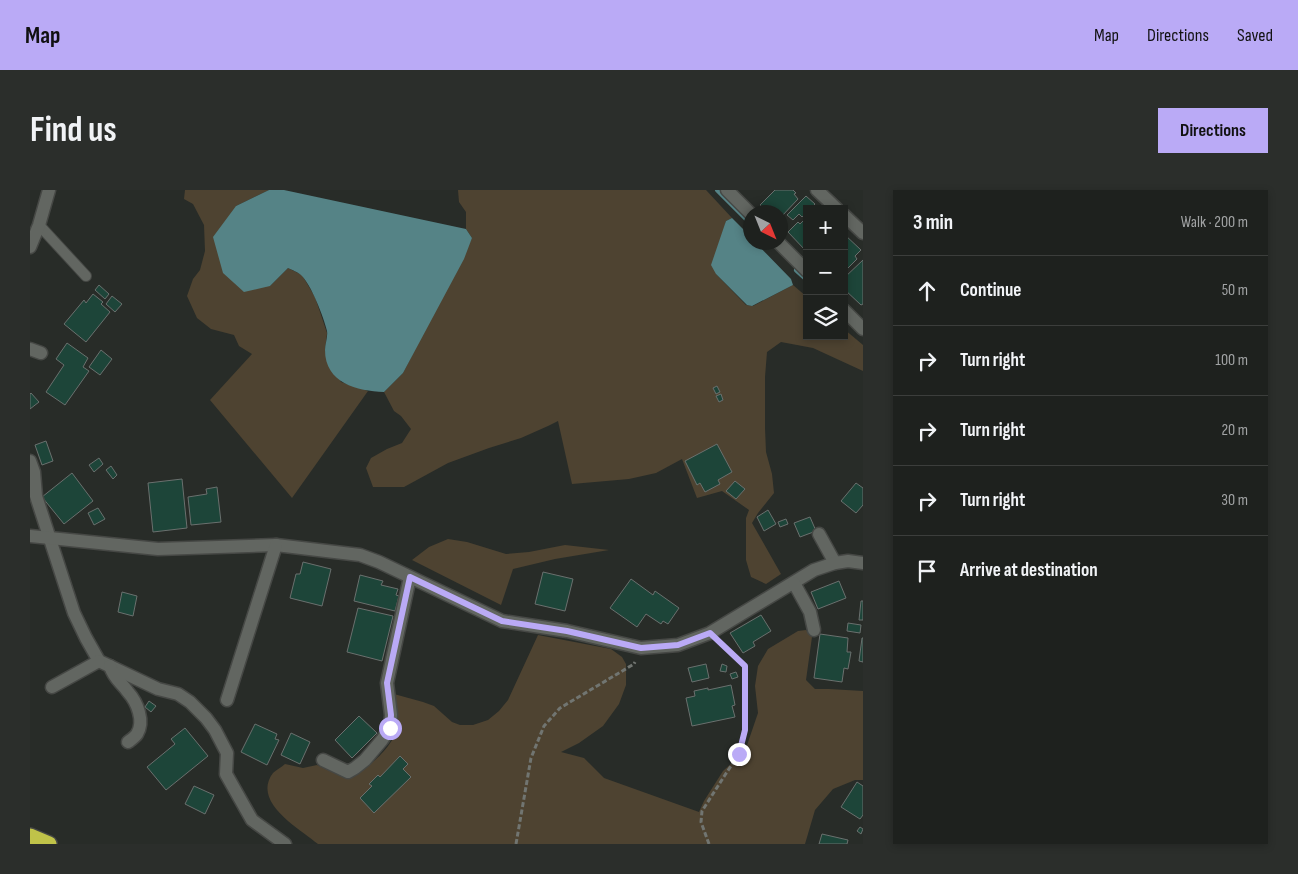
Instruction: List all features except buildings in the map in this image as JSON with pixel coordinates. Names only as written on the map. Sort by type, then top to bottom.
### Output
[{"type":"highway","points":[[30,836],[49,844]]},
{"type":"street","points":[[30,247],[39,225],[49,190]]},
{"type":"street","points":[[727,190],[743,207]]},
{"type":"street","points":[[817,190],[833,205]]},
{"type":"street","points":[[848,220],[863,233]]},
{"type":"street","points":[[786,250],[803,268]]},
{"type":"street","points":[[848,314],[863,329]]},
{"type":"street","points":[[30,461],[34,472],[36,496],[48,538],[74,614],[104,664],[130,694],[139,714],[140,727],[136,736],[128,742]]},
{"type":"street","points":[[819,534],[835,563]]},
{"type":"street","points":[[30,536],[158,549],[276,545],[360,555],[379,562],[502,621],[567,631],[641,648],[678,645],[710,633],[814,570],[848,561],[863,563]]},
{"type":"street","points":[[228,700],[276,545]]},
{"type":"street","points":[[323,760],[348,772],[371,753],[390,728],[391,715],[387,683],[410,577]]},
{"type":"street","points":[[794,583],[810,612],[814,630]]},
{"type":"street","points":[[52,686],[104,664],[158,689],[178,694],[190,702],[215,730],[227,753],[226,774],[252,820],[285,844]]},
{"type":"lane","points":[[39,225],[86,276]]},
{"type":"path","points":[[709,844],[701,822],[702,811],[739,754],[745,730],[745,666],[710,633]]},
{"type":"path","points":[[516,844],[531,758],[544,726],[560,708],[634,664],[641,648]]},
{"type":"shaded area","points":[[185,190],[269,190],[236,206],[270,286],[288,268],[302,275],[315,297],[327,333],[325,351],[341,382],[368,391],[292,498],[210,400],[252,354],[239,346],[234,335],[211,329],[197,318],[187,296],[193,279],[200,270],[205,251],[204,225],[193,204],[184,199]]},
{"type":"shaded area","points":[[458,190],[706,190],[732,218],[726,221],[716,274],[746,305],[753,306],[793,285],[803,294],[803,340],[848,340],[848,332],[863,345],[863,371],[813,348],[781,342],[767,352],[765,377],[766,452],[772,474],[774,493],[752,523],[781,574],[766,584],[751,577],[746,560],[746,518],[749,510],[722,491],[697,498],[682,459],[656,473],[629,479],[572,484],[558,421],[521,438],[448,463],[404,487],[373,487],[366,468],[371,458],[402,443],[411,429],[401,416],[394,411],[384,392],[403,373],[472,238],[466,229],[466,212],[459,202]]},
{"type":"shaded area","points":[[448,539],[467,542],[506,554],[565,545],[609,550],[555,559],[513,569],[501,605],[412,560],[429,547]]},
{"type":"shaded area","points":[[806,630],[812,637],[806,680],[815,689],[863,691],[863,780],[855,780],[833,789],[815,810],[805,844],[318,844],[281,814],[268,794],[268,784],[273,773],[285,764],[303,768],[317,765],[347,777],[370,765],[385,750],[394,737],[398,718],[394,694],[434,706],[452,722],[460,725],[473,725],[488,720],[508,700],[538,635],[611,649],[622,657],[626,664],[626,685],[619,704],[603,726],[579,743],[561,752],[584,758],[604,778],[699,812],[723,771],[745,751],[758,713],[755,686],[758,666],[768,649],[798,631]]},
{"type":"water","points":[[269,190],[284,190],[466,229],[472,238],[464,259],[403,373],[384,392],[353,387],[337,378],[330,370],[326,361],[327,333],[325,325],[313,293],[300,274],[288,268],[270,286],[244,292],[223,273],[213,237],[236,206]]},
{"type":"water","points":[[732,218],[743,229],[743,250],[763,250],[791,279],[793,285],[752,306],[747,305],[716,274],[711,265],[726,221]]},
{"type":"waterway","points":[[718,190],[743,215]]},
{"type":"waterway","points":[[797,270],[803,275]]},
{"type":"route","points":[[390,728],[391,715],[387,683],[410,577],[502,621],[567,631],[641,648],[678,645],[710,633],[745,666],[745,730],[739,754]]}]
